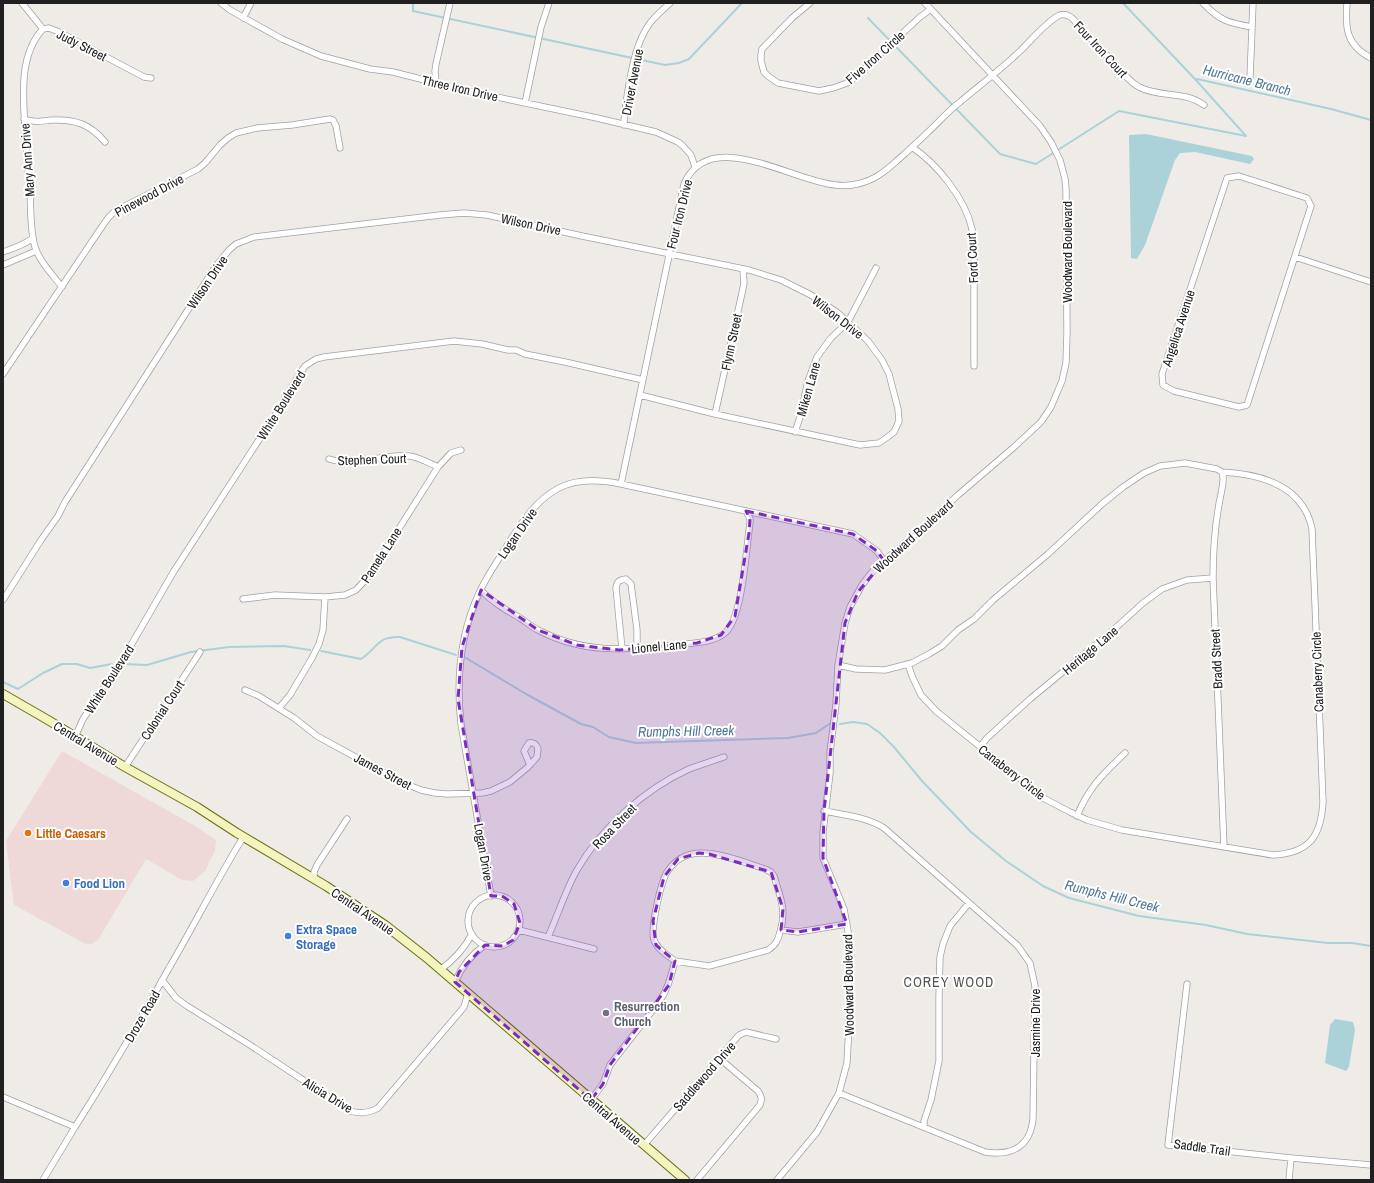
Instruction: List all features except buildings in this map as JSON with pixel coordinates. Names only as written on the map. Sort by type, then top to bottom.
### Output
[{"type":"street","name":"Judy Street","points":[[22,3],[43,29],[49,28],[59,32],[144,77],[150,78]]},
{"type":"street","name":"Three Iron Drive","points":[[222,3],[243,18],[282,39],[321,56],[370,69],[393,72],[656,132],[678,142],[691,155],[696,167]]},
{"type":"street","points":[[243,18],[251,3]]},
{"type":"street","points":[[436,83],[436,64],[450,3]]},
{"type":"street","points":[[525,103],[541,27],[549,3]]},
{"type":"street","name":"Driver Avenue","points":[[624,125],[624,109],[636,52],[650,23],[661,10],[670,3]]},
{"type":"street","name":"Five Iron Circle","points":[[810,3],[792,18],[766,44],[760,55],[764,72],[778,83],[818,91],[850,82],[920,17],[931,9]]},
{"type":"street","name":"Woodward Boulevard","points":[[777,1180],[817,1132],[839,1093],[847,1063],[849,1044],[849,947],[847,924],[844,909],[823,858],[823,832],[824,811],[830,773],[830,752],[836,704],[838,665],[845,624],[850,607],[862,585],[872,572],[1041,422],[1051,407],[1059,390],[1064,372],[1067,333],[1068,249],[1066,179],[1060,160],[1046,134],[1033,118],[925,3]]},
{"type":"street","points":[[1203,3],[1217,16],[1226,21],[1252,26]]},
{"type":"street","points":[[1250,78],[1253,3]]},
{"type":"street","points":[[1347,3],[1346,30],[1350,39],[1363,54],[1371,58]]},
{"type":"street","name":"Four Iron Court","points":[[993,75],[1050,22],[1063,14],[1072,18],[1138,87],[1152,91],[1185,96],[1196,99],[1204,105]]},
{"type":"street","name":"Mary Ann Drive","points":[[43,29],[37,36],[27,62],[23,89],[24,119],[33,238],[36,251],[62,287]]},
{"type":"street","name":"Four Iron Drive","points":[[621,484],[684,184],[689,173],[705,161],[715,158],[729,157],[745,159],[828,184],[844,186],[863,182],[879,176],[892,166],[960,102],[993,75]]},
{"type":"street","points":[[24,119],[33,122],[62,120],[71,121],[84,125],[97,132],[105,142]]},
{"type":"street","name":"Pinewood Drive","points":[[3,374],[112,214],[130,202],[198,169],[206,163],[220,145],[236,133],[257,128],[292,125],[330,119],[333,120],[336,126],[340,148]]},
{"type":"street","name":"Ford Court","points":[[912,147],[926,157],[951,186],[970,222],[974,252],[974,366]]},
{"type":"street","name":"Angelica Avenue","points":[[1239,176],[1307,198],[1311,206],[1295,257],[1247,405],[1240,408],[1174,391],[1163,385],[1162,374],[1227,178],[1239,176]]},
{"type":"street","name":"Wilson Drive","points":[[3,600],[222,258],[236,244],[254,237],[440,215],[475,213],[765,274],[797,287],[816,299],[848,322],[873,346],[889,374],[896,396],[899,421],[894,432],[889,436],[879,443],[867,445],[795,432],[640,396]]},
{"type":"street","points":[[3,252],[21,246],[33,238]]},
{"type":"street","points":[[3,265],[36,251]]},
{"type":"street","points":[[1295,257],[1371,282]]},
{"type":"street","name":"Miken Lane","points":[[795,432],[808,381],[817,357],[831,338],[848,322],[876,268]]},
{"type":"street","name":"Flynn Street","points":[[715,414],[744,283],[743,269]]},
{"type":"street","name":"White Boulevard","points":[[74,736],[83,719],[123,659],[174,571],[277,412],[297,378],[305,366],[310,362],[324,357],[454,341],[516,350],[525,354],[643,380]]},
{"type":"street","name":"Pamela Lane","points":[[243,598],[275,595],[325,597],[350,593],[360,587],[365,582],[438,467],[451,453],[461,450]]},
{"type":"street","name":"Stephen Court","points":[[329,459],[342,463],[385,457],[409,456],[424,460],[438,467]]},
{"type":"street","name":"Canaberry Circle","points":[[838,665],[846,668],[885,670],[908,664],[942,646],[958,630],[981,613],[993,600],[1048,554],[1102,504],[1123,487],[1144,473],[1160,466],[1185,463],[1217,469],[1222,472],[1254,476],[1276,483],[1295,496],[1304,507],[1310,521],[1313,545],[1323,802],[1320,826],[1312,840],[1298,850],[1290,854],[1273,855],[1122,830],[1077,816],[1045,799],[980,747],[925,700],[915,685],[908,664]]},
{"type":"street","name":"Bradd Street","points":[[1222,472],[1223,480],[1216,521],[1213,551],[1213,578],[1224,847]]},
{"type":"street","name":"Logan Drive","points":[[491,896],[461,724],[458,699],[460,664],[471,614],[481,590],[496,562],[523,521],[545,497],[559,488],[581,482],[597,481],[621,484],[853,534],[873,548],[884,561]]},
{"type":"street","name":"Lionel Lane","points":[[481,590],[504,609],[534,628],[577,645],[594,648],[622,649],[697,643],[716,638],[726,632],[735,616],[738,604],[750,523],[750,519],[746,511]]},
{"type":"street","name":"Heritage Lane","points":[[980,747],[987,738],[1030,699],[1162,589],[1187,580],[1213,578]]},
{"type":"street","points":[[622,649],[616,588],[620,580],[626,579],[631,584],[638,630],[637,648]]},
{"type":"street","points":[[279,708],[290,695],[319,644],[323,630],[325,597]]},
{"type":"street","name":"Colonial Court","points":[[125,767],[200,652]]},
{"type":"street","name":"James Street","points":[[245,690],[279,708],[317,736],[408,785],[435,793],[447,794],[491,791],[510,782],[530,765]]},
{"type":"street","name":"Central Avenue","points":[[3,694],[125,767],[197,807],[350,900],[385,925],[455,982],[685,1180]]},
{"type":"street","points":[[1077,816],[1087,793],[1093,785],[1125,753]]},
{"type":"street","name":"Rosa Street","points":[[548,937],[574,875],[586,856],[604,833],[643,796],[663,782],[691,768],[724,757]]},
{"type":"street","name":"Jasmine Drive","points":[[824,811],[853,816],[878,824],[1017,945],[1026,957],[1033,971],[1036,986],[1032,1126],[1027,1139],[1022,1145],[1009,1152],[985,1152],[924,1126],[839,1093]]},
{"type":"street","points":[[314,879],[314,872],[347,819]]},
{"type":"street","name":"Droze Road","points":[[43,1180],[122,1052],[223,869],[244,836]]},
{"type":"street","points":[[699,853],[709,854],[765,869],[771,872],[774,876],[783,909],[783,923],[778,940],[774,946],[768,950],[709,966],[675,962],[656,945],[653,938],[654,921],[664,877],[675,862],[687,855],[699,853]]},
{"type":"street","points":[[502,896],[514,904],[520,916],[519,930],[513,940],[503,946],[497,947],[485,945],[475,939],[472,934],[468,921],[472,908],[481,898],[502,896]]},
{"type":"street","points":[[924,1126],[939,1061],[940,957],[950,926],[969,903]]},
{"type":"street","points":[[781,930],[798,932],[847,924]]},
{"type":"street","points":[[519,930],[594,949]]},
{"type":"street","points":[[440,970],[456,957],[467,944],[472,934]]},
{"type":"street","points":[[455,982],[459,972],[478,950],[485,945]]},
{"type":"street","points":[[591,1100],[603,1084],[610,1065],[666,992],[675,962]]},
{"type":"street","name":"Alicia Drive","points":[[162,980],[176,998],[187,1006],[250,1045],[350,1111],[356,1112],[367,1112],[378,1108],[464,1007],[468,993]]},
{"type":"street","name":"Saddle Trail","points":[[1187,984],[1168,1145],[1371,1165]]},
{"type":"street","name":"Saddlewood Drive","points":[[644,1145],[739,1035],[746,1032],[776,1039]]},
{"type":"street","points":[[697,1180],[760,1106],[762,1097],[758,1091],[719,1058]]},
{"type":"street","points":[[3,1097],[76,1127]]},
{"type":"street","points":[[1289,1180],[1291,1158]]},
{"type":"highlighted area","points":[[746,511],[853,534],[877,551],[884,561],[858,592],[845,623],[824,811],[823,858],[847,924],[798,932],[781,930],[783,909],[771,872],[709,854],[699,853],[678,859],[664,877],[653,921],[656,945],[675,961],[669,985],[610,1065],[603,1084],[591,1100],[455,982],[459,972],[485,945],[503,946],[513,940],[520,923],[514,904],[502,896],[491,896],[458,699],[462,647],[481,590],[538,630],[577,645],[619,650],[697,643],[721,635],[735,616],[749,533],[750,519]]},
{"type":"shaded area","points":[[62,751],[195,826],[216,840],[215,850],[205,871],[193,881],[182,880],[146,859],[98,940],[91,944],[84,943],[14,905],[6,841]]},
{"type":"water","points":[[1146,134],[1252,156],[1254,159],[1250,164],[1195,152],[1180,153],[1175,160],[1145,245],[1137,259],[1131,258],[1129,135]]},
{"type":"water","points":[[1335,1019],[1353,1022],[1355,1030],[1349,1067],[1346,1071],[1325,1063],[1330,1025]]},
{"type":"waterway","points":[[413,3],[413,11],[665,65],[679,63],[689,59],[742,3]]},
{"type":"waterway","points":[[868,18],[1000,154],[1036,164],[1119,111],[1246,136],[1195,79],[1123,3]]},
{"type":"waterway","name":"Hurricane Branch","points":[[1197,79],[1331,109],[1371,120]]},
{"type":"waterway","name":"Rumphs Hill Creek","points":[[321,651],[361,659],[387,638],[400,637],[456,655]]},
{"type":"waterway","name":"Rumphs Hill Creek","points":[[124,664],[147,665],[191,652],[229,647],[284,646],[310,650]]},
{"type":"waterway","name":"Rumphs Hill Creek","points":[[466,658],[526,694],[581,724],[593,727],[609,737],[636,743],[788,738],[816,733],[829,724]]},
{"type":"waterway","name":"Rumphs Hill Creek","points":[[3,682],[18,689],[43,673],[62,664],[77,664],[90,668],[112,664]]},
{"type":"waterway","name":"Rumphs Hill Creek","points":[[840,724],[853,722],[867,724],[880,733],[894,747],[922,781],[971,832],[1006,861],[1043,886],[1069,898],[1139,916],[1206,925],[1247,934],[1371,946]]},
{"type":"place","name":"Little Caesars","points":[[28,833]]},
{"type":"place","name":"Food Lion","points":[[66,883]]},
{"type":"place","name":"Extra Space Storage","points":[[288,936]]},
{"type":"place","name":"Resurrection Church","points":[[606,1013]]},
{"type":"district","name":"COREY WOOD","points":[[949,982]]}]
